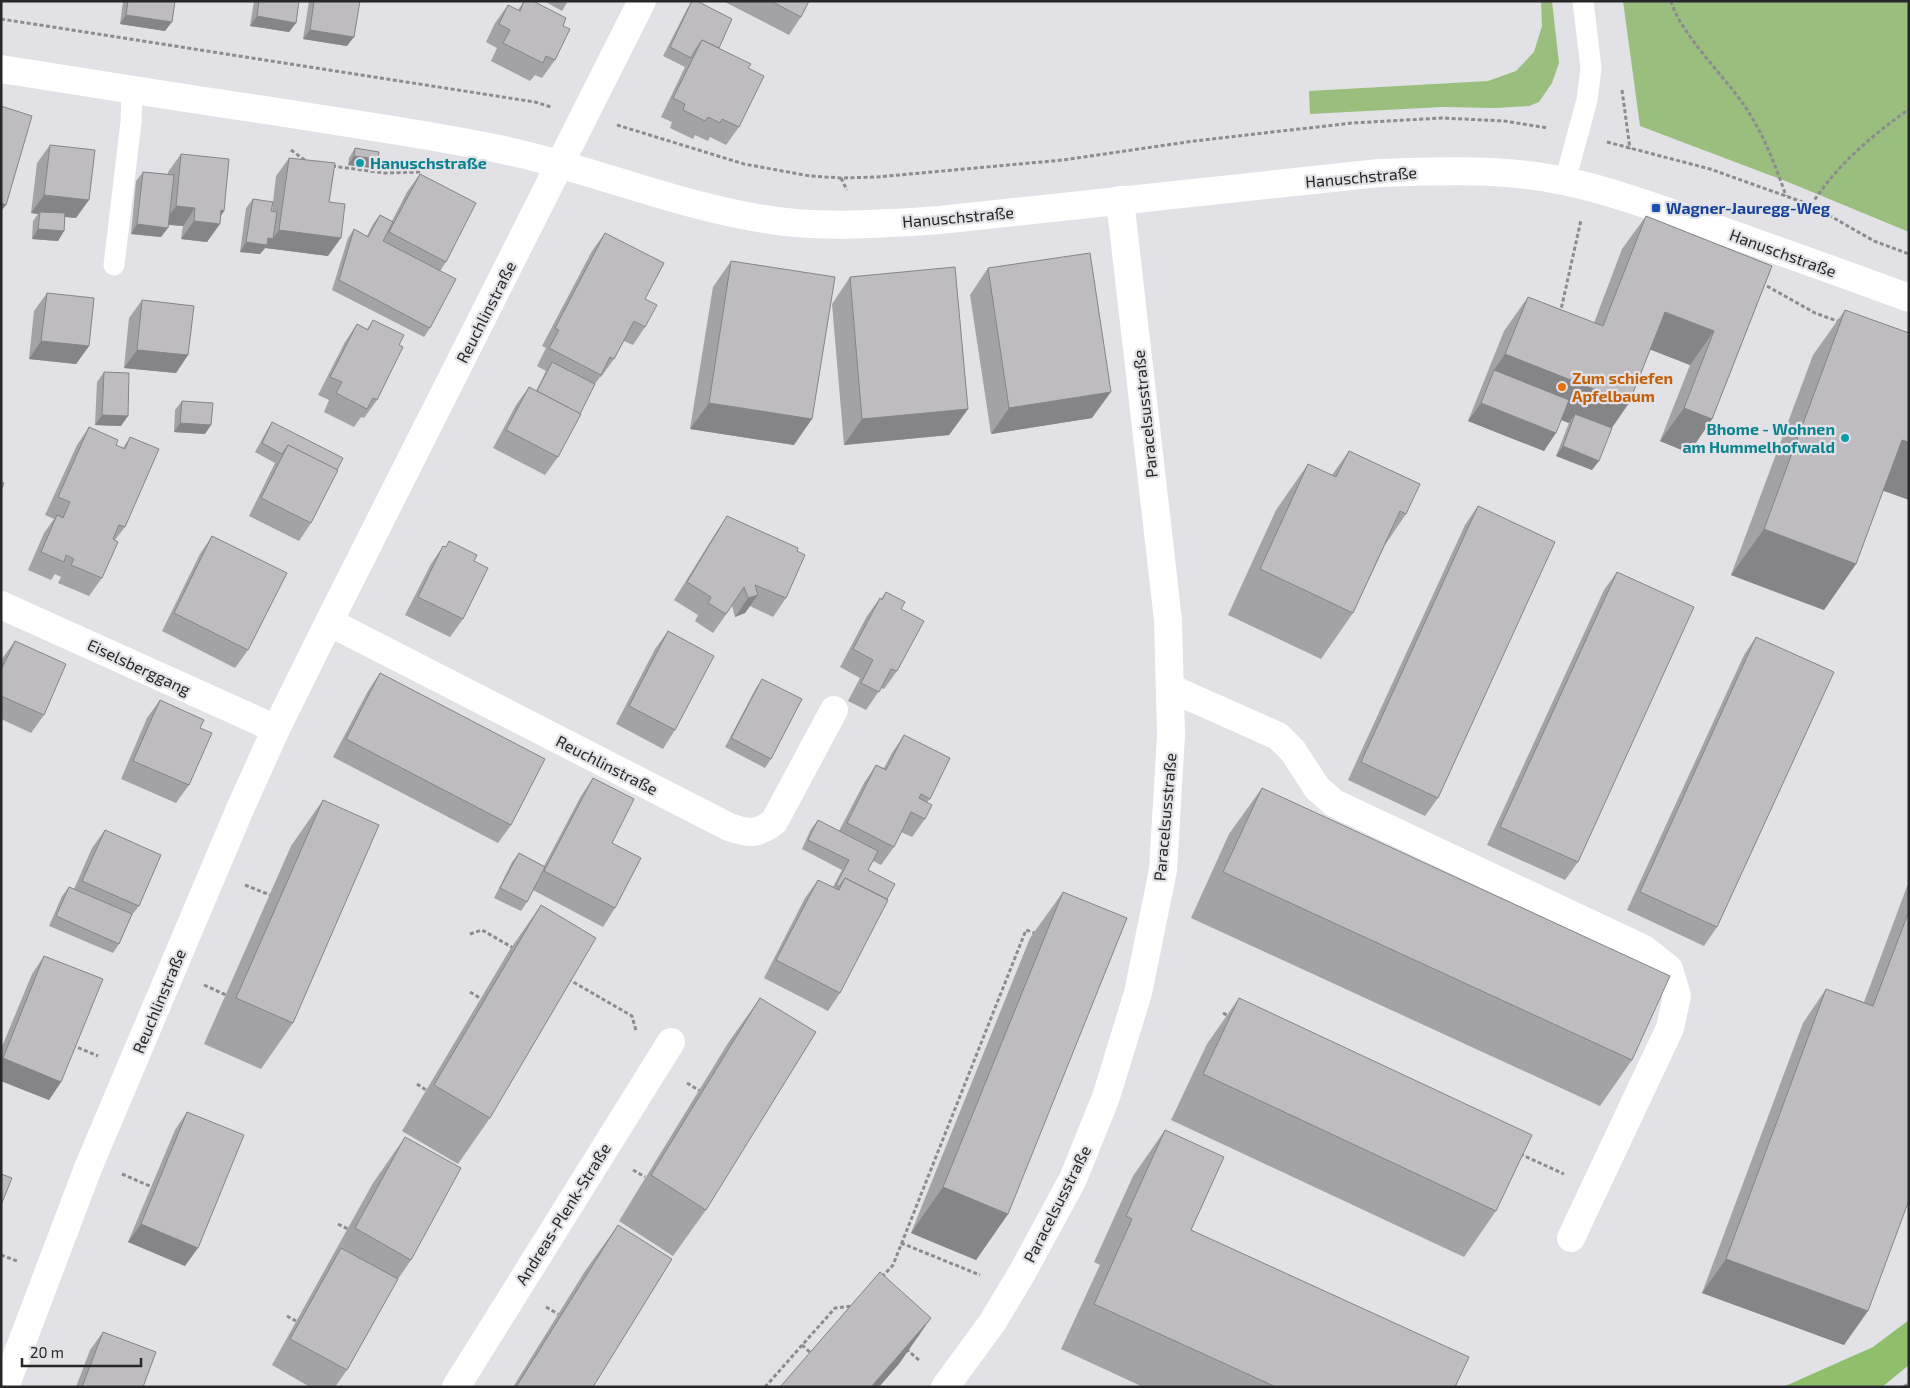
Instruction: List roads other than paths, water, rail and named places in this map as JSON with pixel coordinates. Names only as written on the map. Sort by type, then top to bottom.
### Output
[{"type":"street","name":"Reuchlinstraße","points":[[5,1387],[88,1168],[236,818],[276,729],[328,622],[642,1]]},
{"type":"street","name":"Hanuschstraße","points":[[1,69],[424,134],[561,163],[712,209],[760,219],[808,225],[868,225],[940,220],[1120,200],[1398,173],[1486,172],[1564,181],[1670,212],[1909,298]]},
{"type":"street","name":"Paracelsusstraße","points":[[945,1387],[992,1322],[1073,1179],[1106,1097],[1138,993],[1164,870],[1171,735],[1166,610],[1120,200]]},
{"type":"street","name":"Eiselsberggang","points":[[1,605],[276,729]]},
{"type":"street","name":"Reuchlinstraße","points":[[328,622],[729,827],[744,832],[761,831],[774,822],[834,710]]},
{"type":"street","points":[[1170,688],[1278,736],[1293,751],[1317,788],[1334,803],[1644,948],[1669,969],[1677,996],[1670,1028],[1571,1238]]},
{"type":"street","name":"Andreas-Plenk-Straße","points":[[456,1387],[671,1042]]},
{"type":"lane","points":[[1564,181],[1587,100],[1591,68],[1583,1]]},
{"type":"lane","points":[[114,265],[131,122],[132,90]]},
{"type":"place","name":"Hanuschstraße","points":[[360,163]]},
{"type":"place","name":"Wagner-Jauregg-Weg","points":[[1656,208]]},
{"type":"place","name":"Zum schiefen Apfelbaum","points":[[1562,387]]},
{"type":"place","name":"Bhome - Wohnen am Hummelhofwald","points":[[1845,438]]}]
